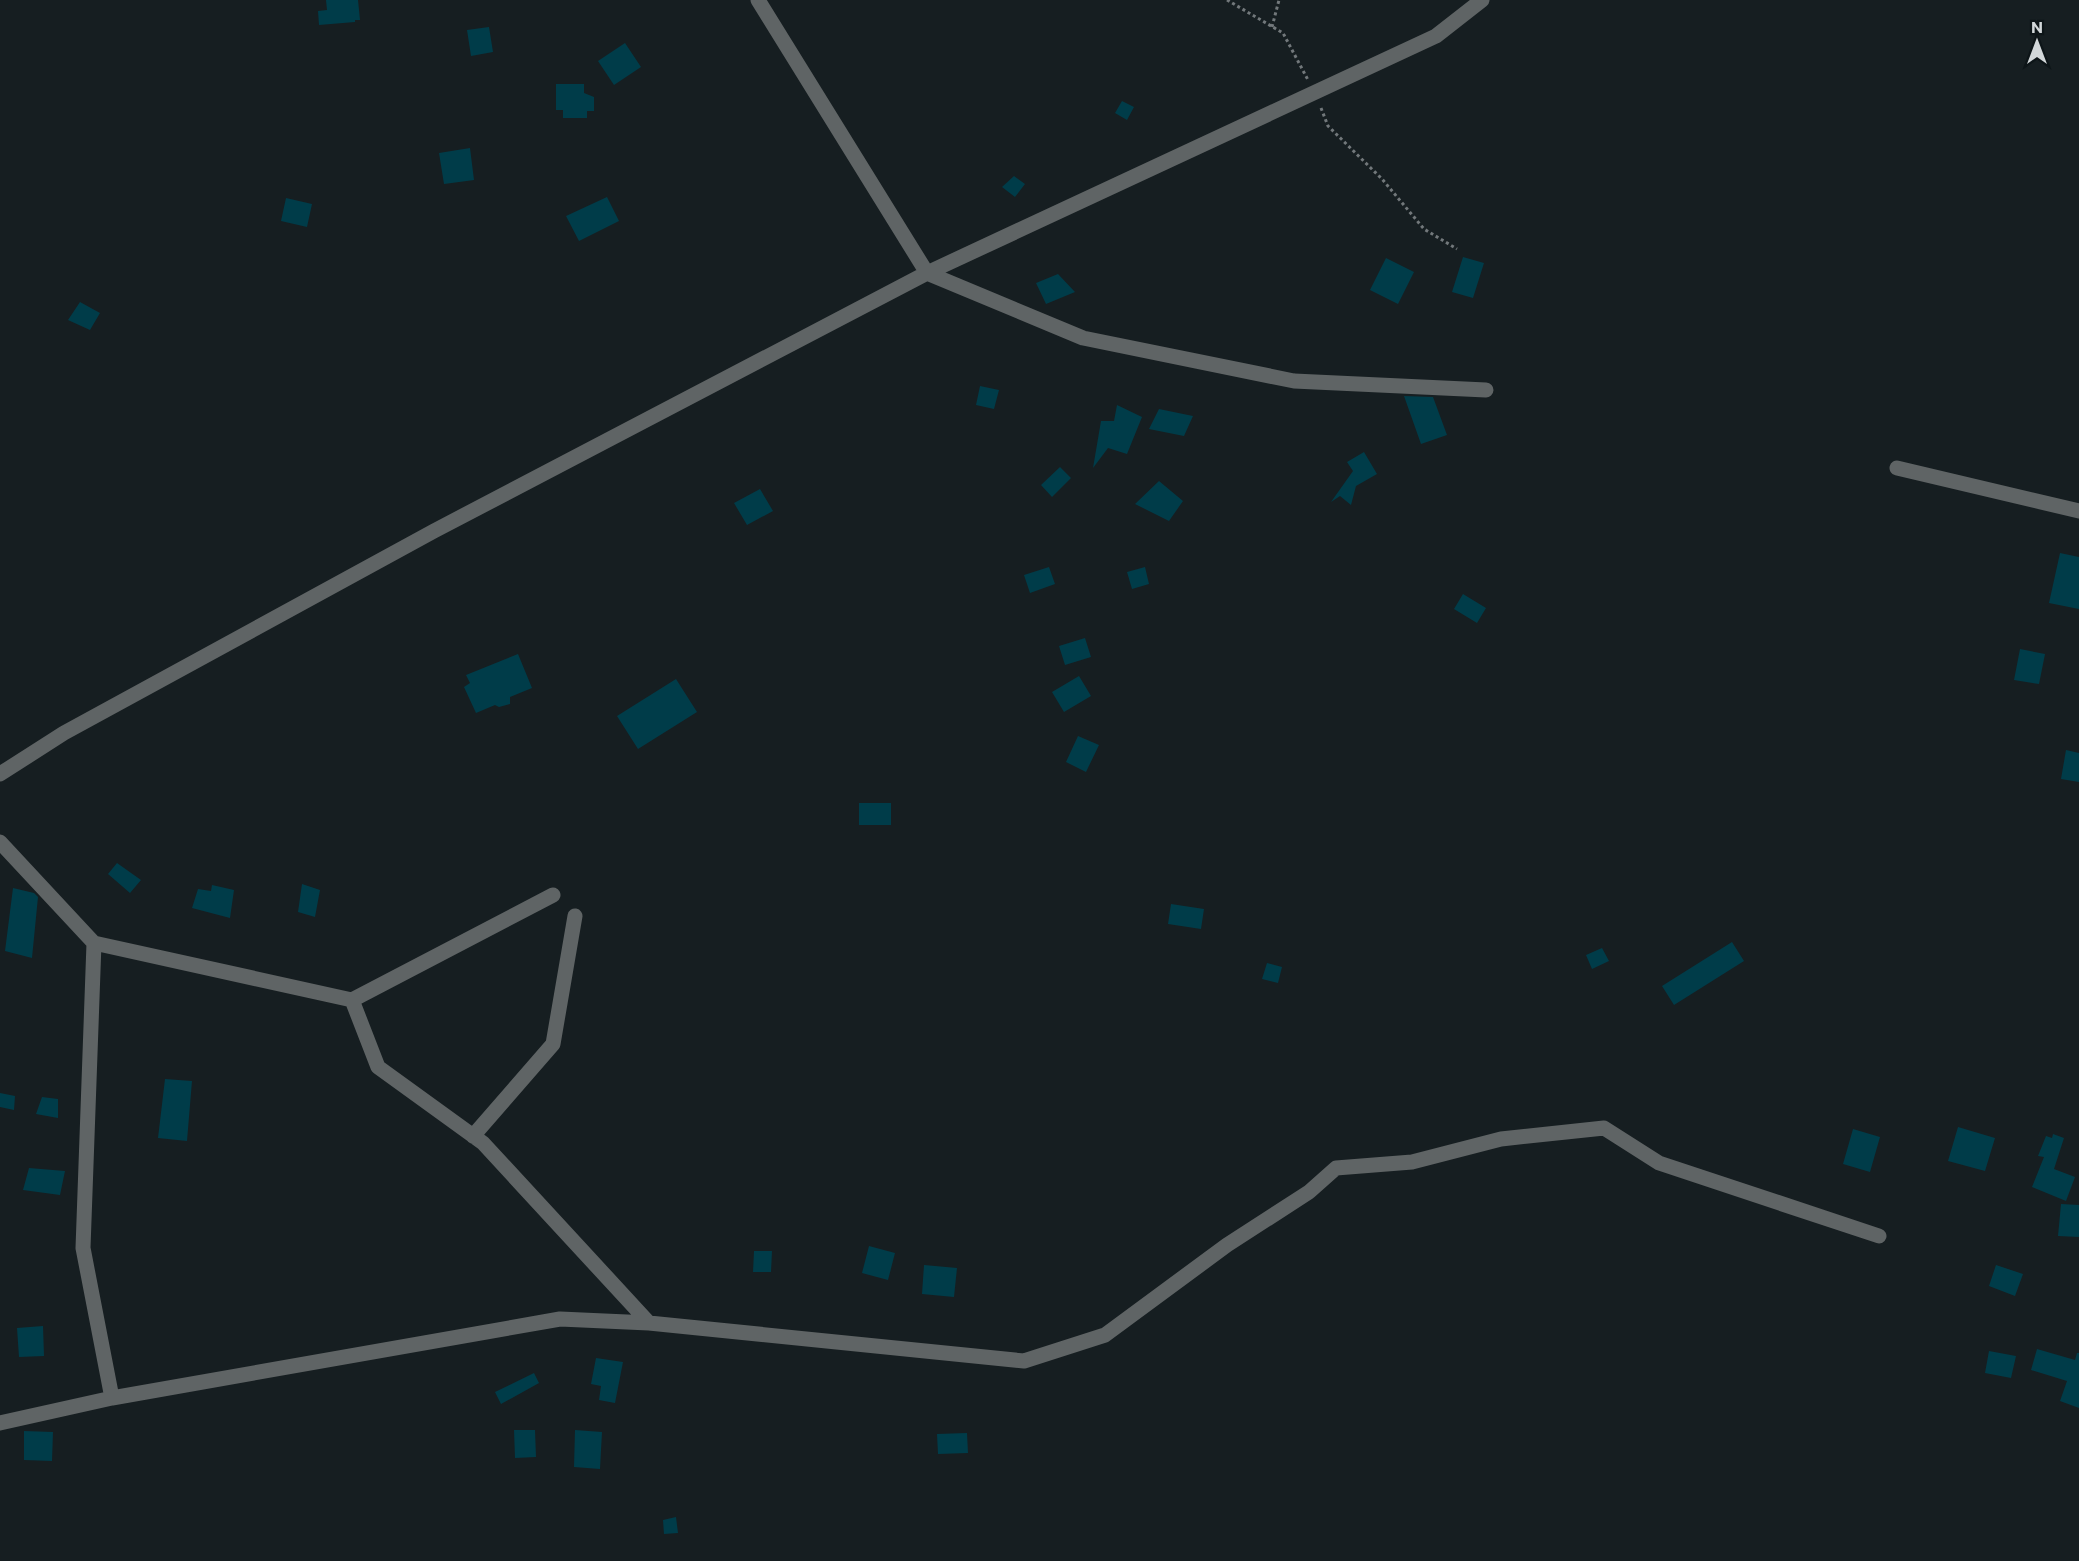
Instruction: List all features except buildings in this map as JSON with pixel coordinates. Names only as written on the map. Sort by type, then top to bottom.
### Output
[{"type":"street","points":[[758,0],[927,273],[1083,338],[1294,381],[1486,390]]},
{"type":"street","points":[[0,774],[64,733],[383,558],[927,273],[1436,36],[1482,0]]},
{"type":"street","points":[[1897,468],[2079,512]]},
{"type":"street","points":[[0,842],[94,943],[352,1000],[553,895]]},
{"type":"street","points":[[473,1136],[553,1044],[575,916]]},
{"type":"street","points":[[94,943],[83,1248],[112,1398]]},
{"type":"street","points":[[352,1000],[378,1067],[483,1143],[649,1323]]},
{"type":"street","points":[[0,1423],[112,1398],[560,1319],[649,1323],[1024,1361],[1105,1335],[1227,1245],[1309,1192],[1336,1168],[1412,1162],[1501,1139],[1604,1128],[1659,1162],[1879,1236]]},
{"type":"path","points":[[1227,0],[1283,33],[1314,92],[1328,126],[1382,179],[1424,229],[1457,249]]},
{"type":"path","points":[[1272,27],[1279,0]]}]
